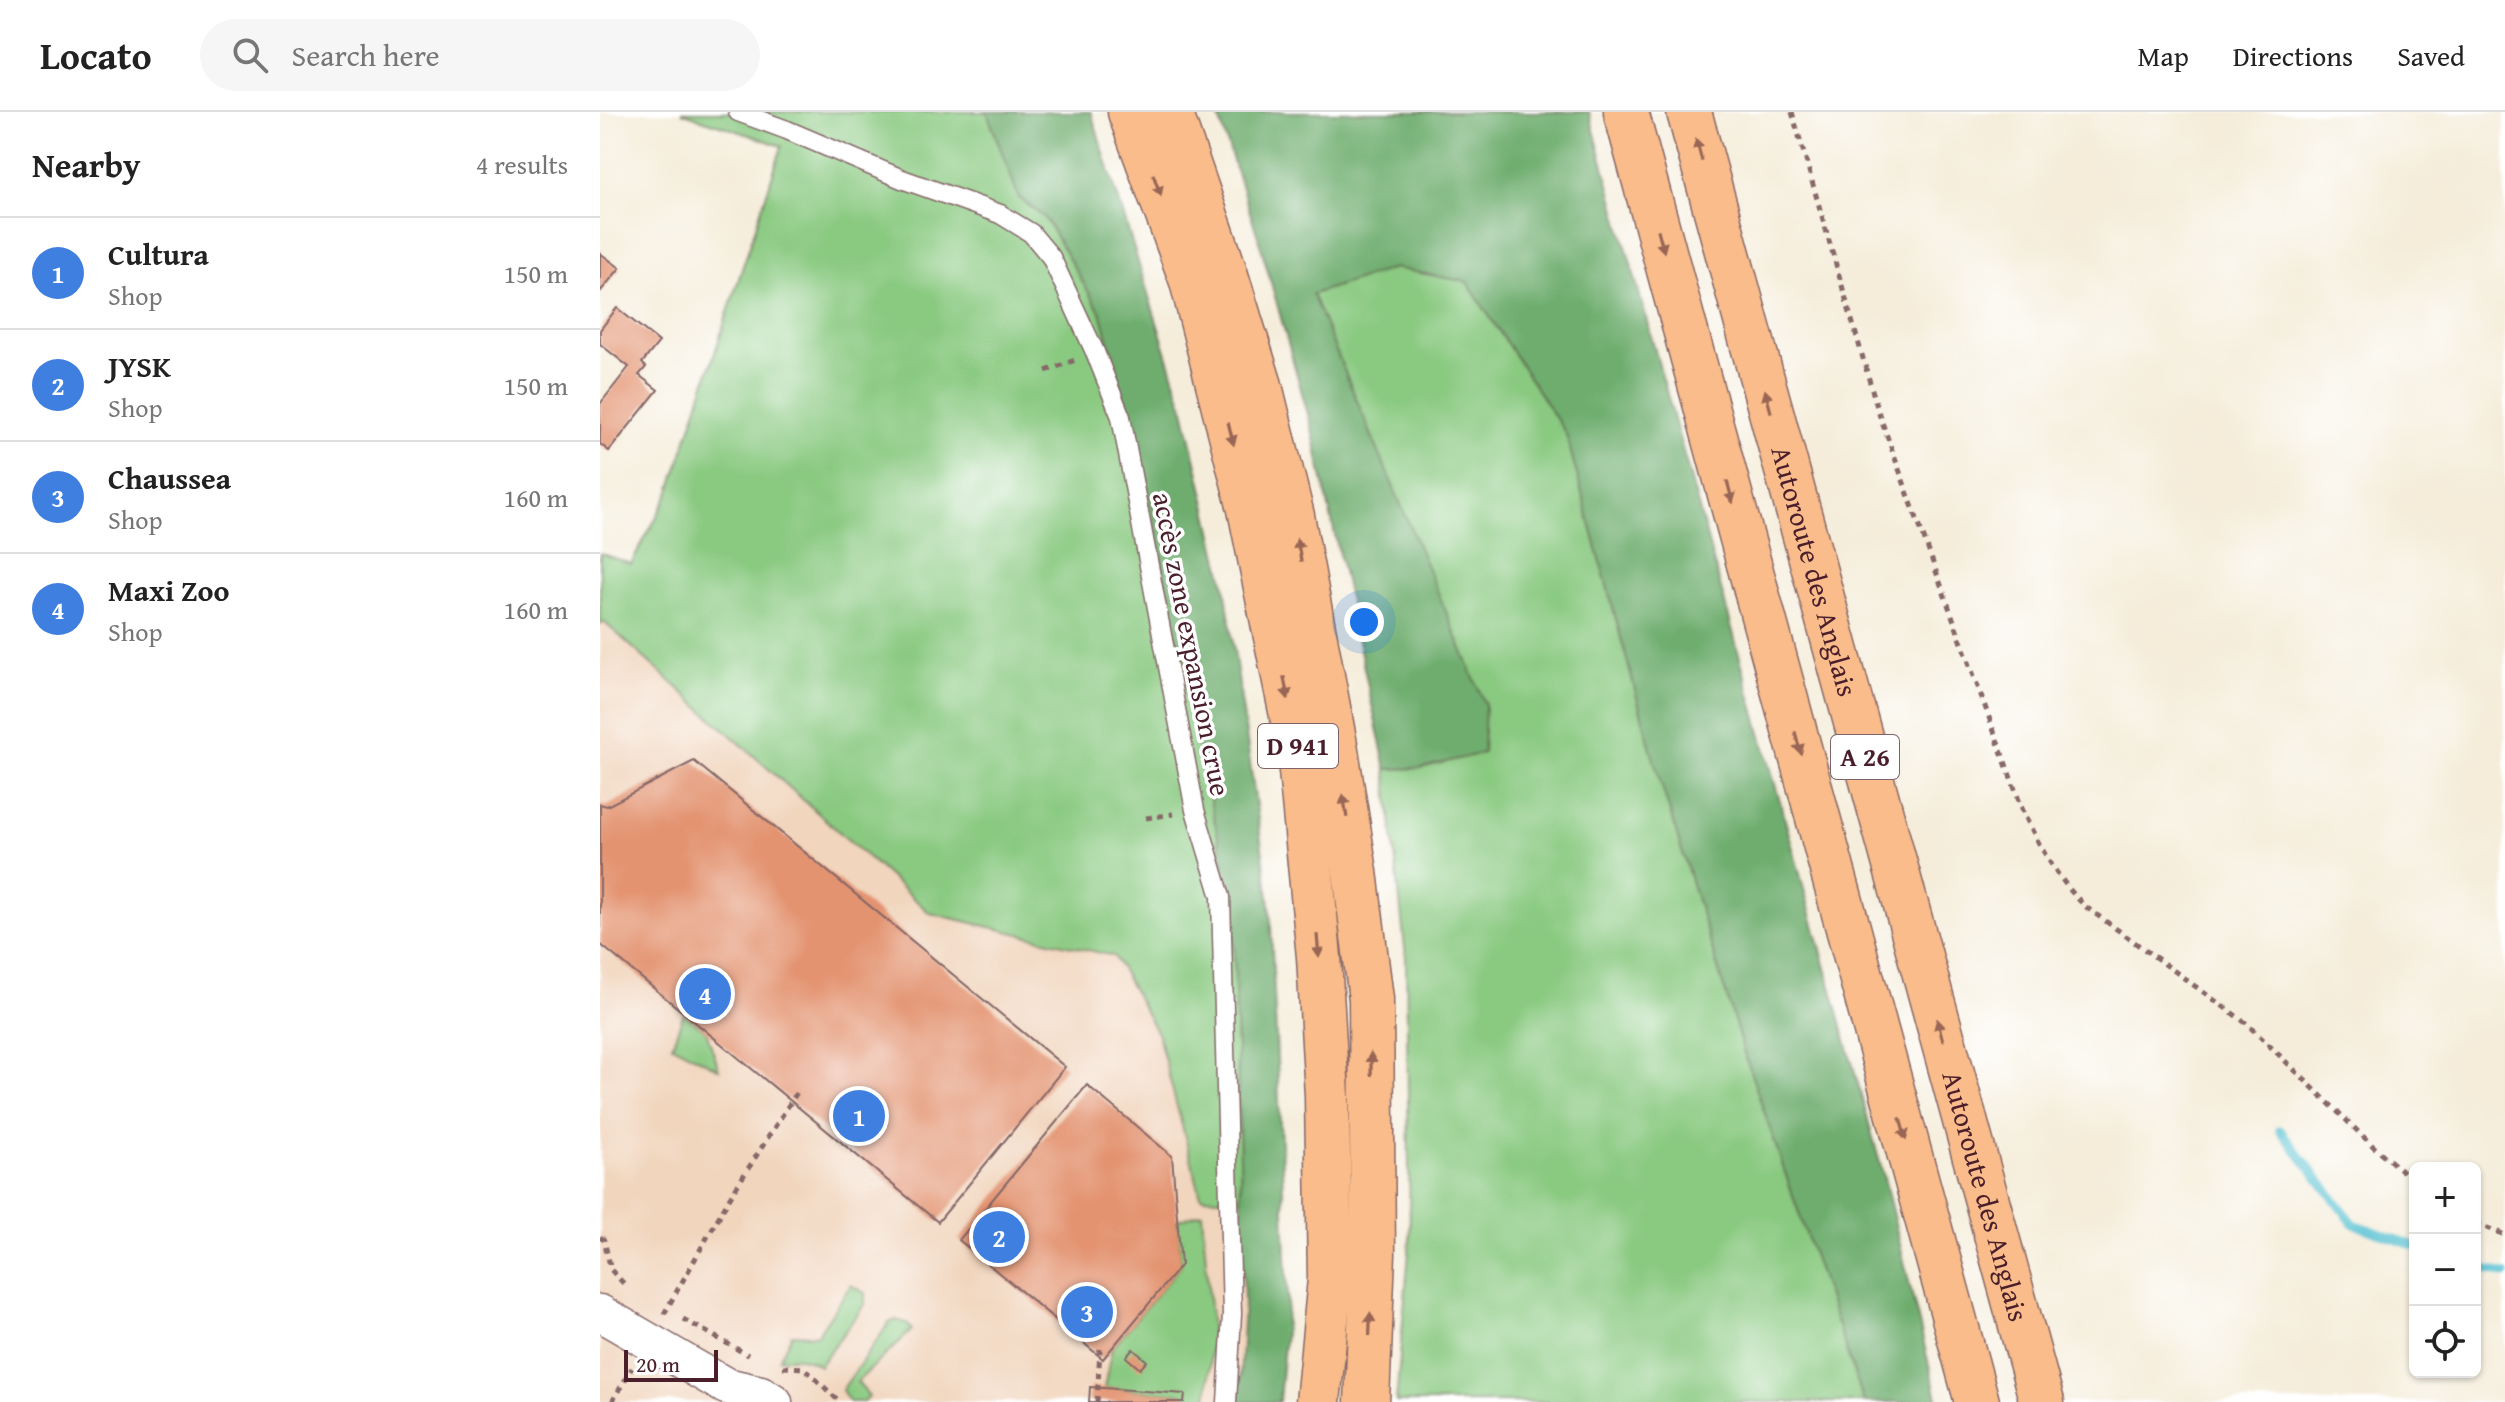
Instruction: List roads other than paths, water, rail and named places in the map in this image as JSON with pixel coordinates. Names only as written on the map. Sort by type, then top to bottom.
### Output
[{"type":"highway","name":"D 941","points":[[1130,112],[1192,281],[1250,509],[1299,750],[1319,957],[1327,1096],[1330,1279],[1318,1402]]},
{"type":"highway","name":"D 941","points":[[1170,112],[1260,386],[1292,516],[1336,750],[1355,872],[1371,999],[1373,1254],[1367,1402]]},
{"type":"highway","name":"A 26","points":[[1626,112],[1977,1402]]},
{"type":"highway","name":"Autoroute des Anglais","points":[[1689,112],[2042,1402]]},
{"type":"street","points":[[600,1313],[732,1394],[761,1394],[774,1402]]},
{"type":"lane","name":"accès zone expansion crue","points":[[738,112],[902,179],[1000,214],[1031,233],[1051,257],[1121,417],[1195,810],[1221,897],[1232,1314],[1227,1402]]},
{"type":"waterway","points":[[2280,1130],[2354,1224],[2409,1244]]},
{"type":"waterway","points":[[2481,1268],[2505,1274]]},
{"type":"place","name":"Maxi Zoo","points":[[705,994]]},
{"type":"place","name":"Cultura","points":[[859,1116]]},
{"type":"place","name":"JYSK","points":[[999,1237]]},
{"type":"place","name":"Chaussea","points":[[1087,1312]]}]
